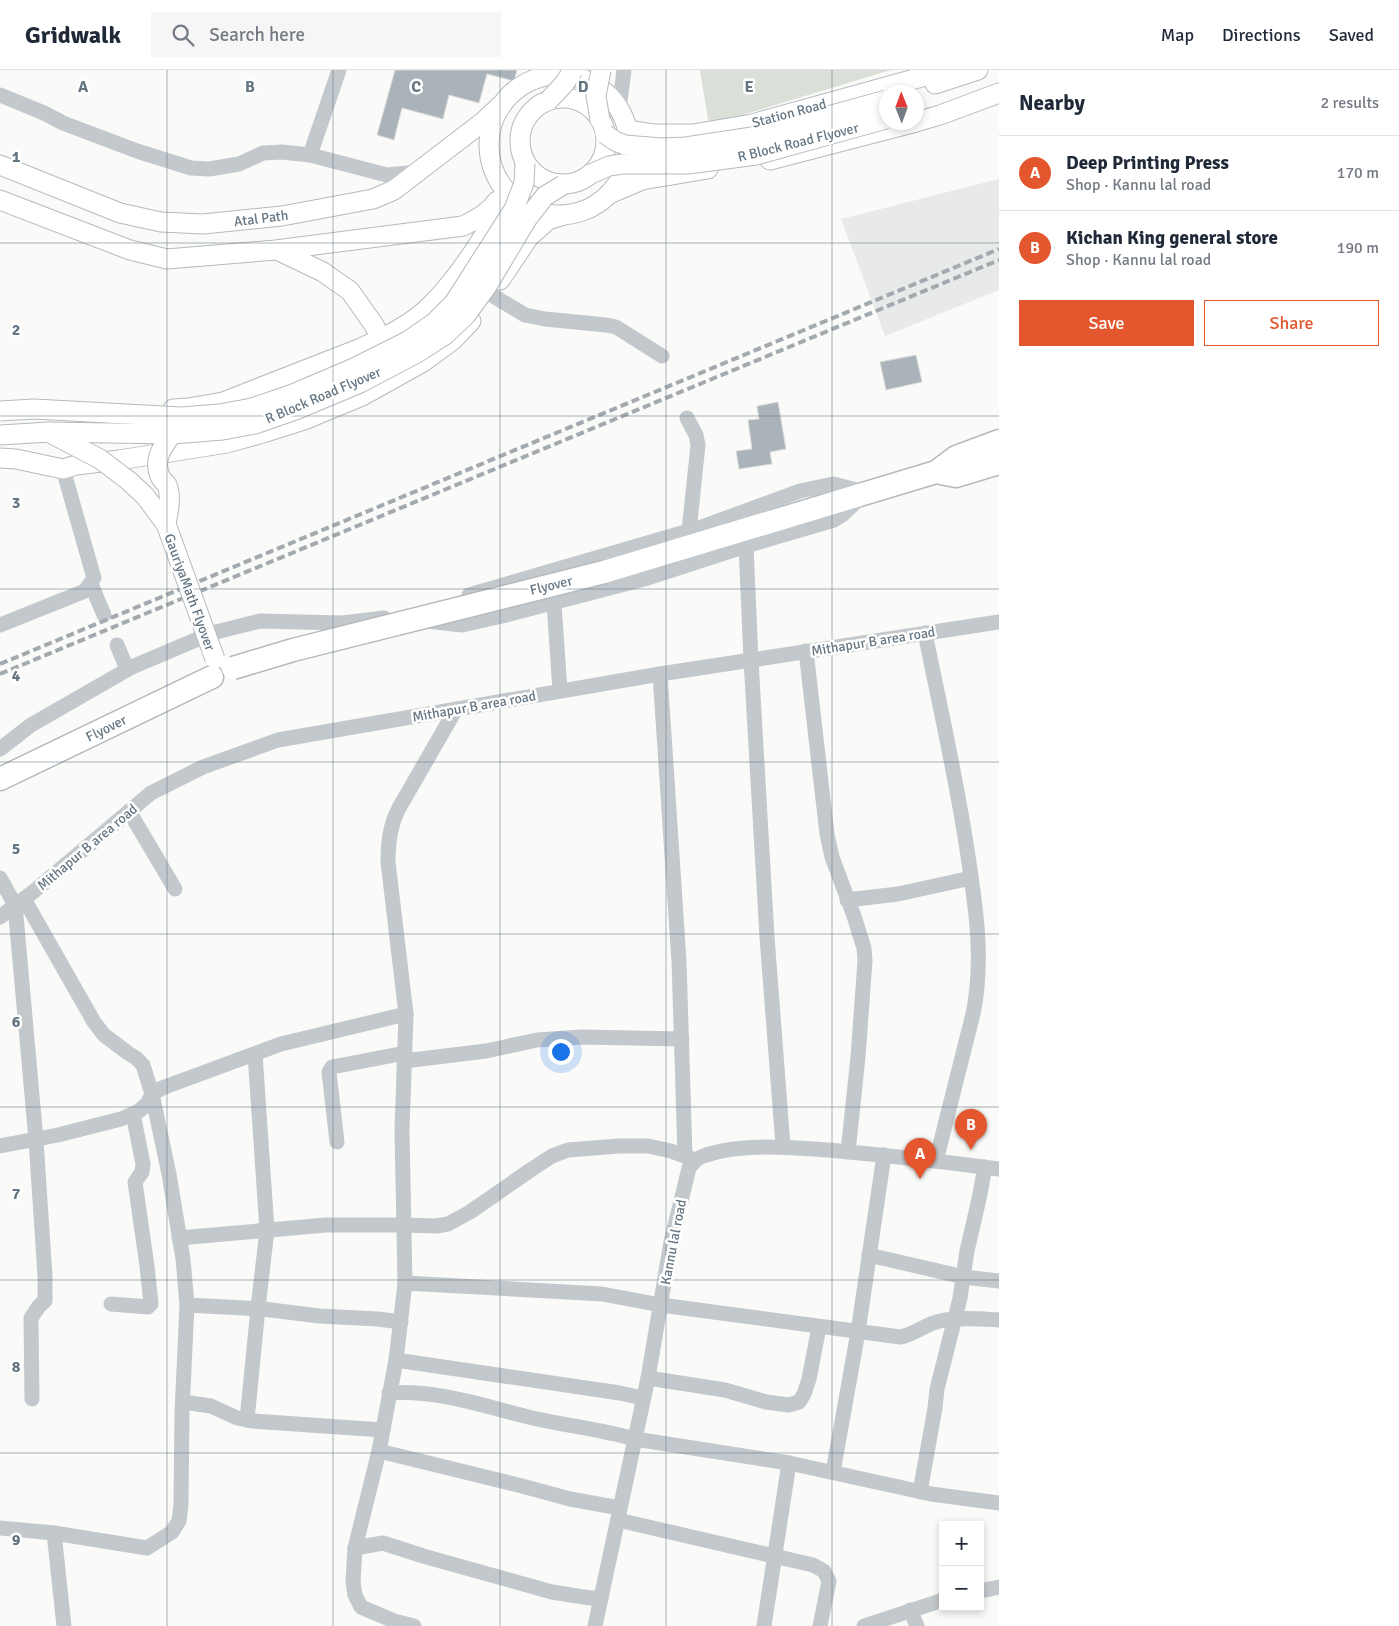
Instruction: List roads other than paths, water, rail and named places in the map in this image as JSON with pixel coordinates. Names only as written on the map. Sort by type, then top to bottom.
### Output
[{"type":"highway","points":[[936,472],[956,457],[999,440]]},
{"type":"highway","points":[[936,472],[956,476],[999,462]]},
{"type":"highway","name":"Flyover","points":[[0,779],[220,668],[604,572],[936,472]]},
{"type":"main road","points":[[548,101],[564,84],[573,70]]},
{"type":"main road","points":[[591,174],[601,163],[606,149],[596,96],[600,70]]},
{"type":"main road","name":"Station Road","points":[[627,130],[653,134],[693,134],[752,124],[947,70]]},
{"type":"main road","points":[[924,87],[978,70]]},
{"type":"main road","points":[[542,74],[584,80],[604,92],[619,109],[627,130],[629,153],[622,176],[609,195]]},
{"type":"main road","name":"Atal Path","points":[[0,165],[120,213],[161,222],[202,224],[282,216],[373,199],[394,190],[484,122],[517,89],[542,74]]},
{"type":"main road","points":[[924,107],[999,82]]},
{"type":"main road","points":[[924,120],[999,93]]},
{"type":"main road","name":"R Block Road Flyover","points":[[0,411],[34,409],[182,417],[220,414],[252,408],[293,394],[354,368],[408,340],[435,322],[454,303],[514,209],[524,183],[525,163],[520,149],[520,134],[525,120],[534,109],[548,101],[562,98],[578,101],[590,108],[615,141],[632,146],[661,148],[686,147],[752,137],[879,102]]},
{"type":"main road","points":[[500,106],[491,127],[488,150],[494,173],[507,192],[523,206],[543,213],[564,215]]},
{"type":"main road","name":"R Block Road Flyover","points":[[0,435],[49,432],[172,434],[223,430],[255,424],[298,409],[360,383],[417,353],[445,334],[466,315],[487,286],[527,219],[545,196],[563,185],[578,182],[609,166],[688,164],[756,155],[879,121]]},
{"type":"main road","points":[[0,458],[16,459],[63,469],[76,465],[226,443],[304,420],[362,396],[423,362],[453,340],[478,314],[529,237],[548,220],[580,212],[596,205],[609,195],[642,180],[754,164],[885,130]]},
{"type":"main road","points":[[525,163],[535,175],[548,182],[563,185]]},
{"type":"main road","points":[[0,200],[130,250],[167,260],[276,250],[463,226],[480,218],[507,192]]},
{"type":"main road","points":[[0,403],[149,410],[188,408],[223,402],[381,339],[408,323],[431,306],[452,282],[507,192]]},
{"type":"main road","points":[[276,250],[323,272],[350,291],[374,325],[381,339]]},
{"type":"main road","points":[[318,365],[335,407]]},
{"type":"main road","name":"GauriyaMath Flyover","points":[[49,432],[100,458],[145,496],[166,524],[220,668]]},
{"type":"main road","name":"GauriyaMath Flyover","points":[[166,524],[169,499],[167,486],[160,478],[158,458],[163,446],[172,434]]},
{"type":"street","points":[[310,155],[339,70]]},
{"type":"street","points":[[619,109],[624,70]]},
{"type":"street","points":[[0,95],[64,123],[191,168],[210,169],[239,164],[263,153],[282,152],[310,155],[387,175],[418,172]]},
{"type":"street","points":[[490,294],[525,315],[545,319],[606,325],[616,328],[662,356]]},
{"type":"street","points":[[687,418],[696,435],[698,445],[689,531]]},
{"type":"street","points":[[0,625],[72,597],[85,590],[94,578],[63,469]]},
{"type":"street","points":[[0,749],[30,725],[128,669],[212,633],[260,621],[342,623],[391,617],[689,531],[800,491],[833,484],[866,492]]},
{"type":"street","points":[[391,617],[462,625],[554,603],[644,579],[834,520],[842,515],[866,492]]},
{"type":"street","points":[[746,546],[767,937],[783,1146]]},
{"type":"street","points":[[91,584],[104,615]]},
{"type":"street","points":[[554,603],[560,692]]},
{"type":"street","name":"Mithapur B area road","points":[[0,917],[151,793],[202,766],[278,740],[660,674],[999,622]]},
{"type":"street","points":[[925,633],[963,822],[977,914],[979,962],[977,998],[936,1161]]},
{"type":"street","points":[[117,646],[128,669]]},
{"type":"street","points":[[806,651],[827,834],[832,857],[864,948],[865,961],[858,1057],[848,1152]]},
{"type":"street","points":[[660,674],[690,1158]]},
{"type":"street","points":[[414,1626],[361,1607],[355,1595],[353,1582],[355,1548],[379,1451],[396,1360],[405,1283],[402,1130],[406,1014],[388,862],[388,845],[391,829],[399,808],[456,709]]},
{"type":"street","points":[[129,811],[175,889]]},
{"type":"street","points":[[0,878],[19,902],[86,1010],[104,1035],[143,1065],[152,1094],[169,1174],[183,1259],[187,1305],[181,1504],[179,1521],[172,1532],[147,1548],[0,1528]]},
{"type":"street","points":[[847,900],[898,894],[971,878]]},
{"type":"street","points":[[19,902],[45,1276],[45,1301],[31,1318],[32,1399]]},
{"type":"street","points":[[0,1146],[36,1140],[133,1114],[147,1104],[152,1094],[162,1088],[280,1044],[406,1014]]},
{"type":"street","points":[[337,1142],[329,1072],[332,1067],[405,1057],[486,1051],[537,1040],[582,1037],[682,1039]]},
{"type":"street","points":[[247,1420],[267,1230],[255,1054]]},
{"type":"street","points":[[111,1304],[148,1307],[151,1304],[135,1182],[142,1172],[143,1164],[133,1114]]},
{"type":"street","points":[[179,1238],[326,1225],[436,1226],[448,1224],[470,1212],[545,1160],[568,1150],[648,1146],[659,1147],[690,1158],[720,1151],[783,1146],[884,1155],[992,1168],[979,1199],[967,1251],[964,1277],[955,1319],[937,1389],[920,1492]]},
{"type":"street","points":[[833,1472],[858,1332],[884,1155]]},
{"type":"street","name":"Kannu lal road","points":[[595,1626],[648,1378],[670,1242],[690,1158]]},
{"type":"street","points":[[869,1256],[964,1277],[999,1281]]},
{"type":"street","points":[[405,1283],[602,1294],[661,1305],[900,1337],[910,1336],[927,1325],[940,1321],[955,1319],[999,1320]]},
{"type":"street","points":[[187,1305],[258,1308],[319,1316],[401,1322]]},
{"type":"street","points":[[648,1378],[725,1390],[766,1402],[789,1405],[798,1402],[804,1394],[809,1379],[819,1327]]},
{"type":"street","points":[[396,1360],[643,1398]]},
{"type":"street","points":[[389,1393],[409,1391],[437,1396],[635,1439],[789,1462],[920,1492],[999,1503]]},
{"type":"street","points":[[183,1402],[211,1406],[237,1418],[247,1420],[383,1430]]},
{"type":"street","points":[[379,1451],[522,1486],[619,1514],[813,1565],[824,1571],[829,1581],[820,1626]]},
{"type":"street","points":[[764,1626],[789,1462]]},
{"type":"street","points":[[54,1534],[64,1626]]},
{"type":"street","points":[[355,1548],[383,1542],[423,1556],[552,1592],[601,1598]]},
{"type":"street","points":[[984,1590],[999,1587]]},
{"type":"street","points":[[864,1626],[939,1601]]},
{"type":"street","points":[[910,1610],[917,1626]]},
{"type":"railway","points":[[0,664],[999,249]]},
{"type":"railway","points":[[0,674],[999,260]]},
{"type":"place","name":"Kichan King general store","points":[[971,1150]]},
{"type":"place","name":"Deep Printing Press","points":[[920,1179]]}]
